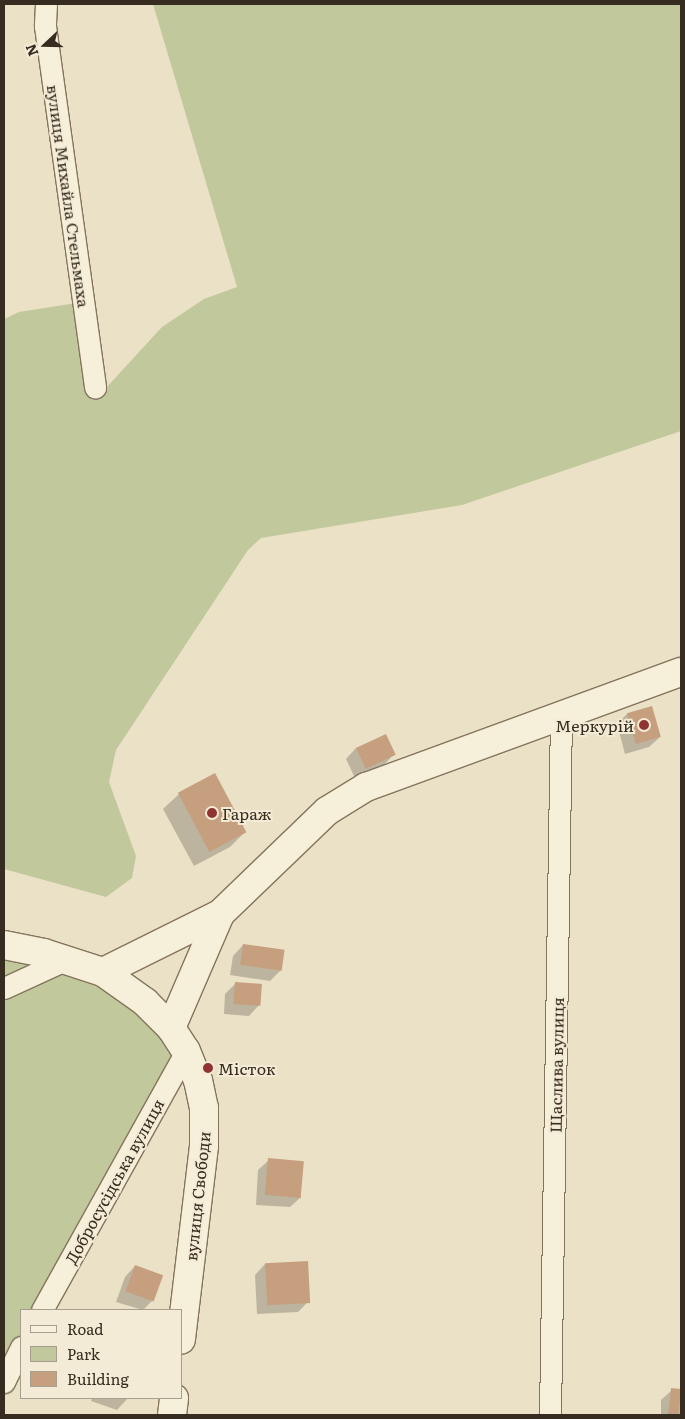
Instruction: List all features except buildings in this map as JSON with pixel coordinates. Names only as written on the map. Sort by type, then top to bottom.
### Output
[{"type":"street","name":"вулиця Михайла Стельмаха","points":[[46,4],[45,26],[95,388]]},
{"type":"street","points":[[104,972],[220,914],[310,827],[347,798],[383,778],[681,672]]},
{"type":"street","name":"Щаслива вулиця","points":[[550,1415],[561,714]]},
{"type":"street","points":[[171,1028],[220,914]]},
{"type":"street","name":"вулиця Свободи","points":[[4,946],[67,959],[104,972],[145,1002],[171,1028],[186,1051],[198,1080],[204,1108],[204,1146],[182,1332]]},
{"type":"street","points":[[4,988],[67,959]]},
{"type":"street","name":"Добросусідська вулиця","points":[[43,1309],[186,1051]]},
{"type":"street","points":[[4,1382],[20,1349]]},
{"type":"street","points":[[172,1415],[174,1399]]},
{"type":"green space","points":[[153,4],[681,4],[681,431],[462,505],[261,538],[248,550],[116,750],[109,782],[136,856],[132,878],[106,897],[4,869],[4,319],[19,312],[83,302],[95,388],[94,401],[162,327],[204,299],[237,287]]},
{"type":"green space","points":[[4,945],[67,959],[186,1051],[43,1309],[20,1309],[20,1349],[4,1382]]},
{"type":"place","name":"Меркурій","points":[[644,725]]},
{"type":"place","name":"Гараж","points":[[212,813]]},
{"type":"place","name":"Місток","points":[[208,1068]]}]
